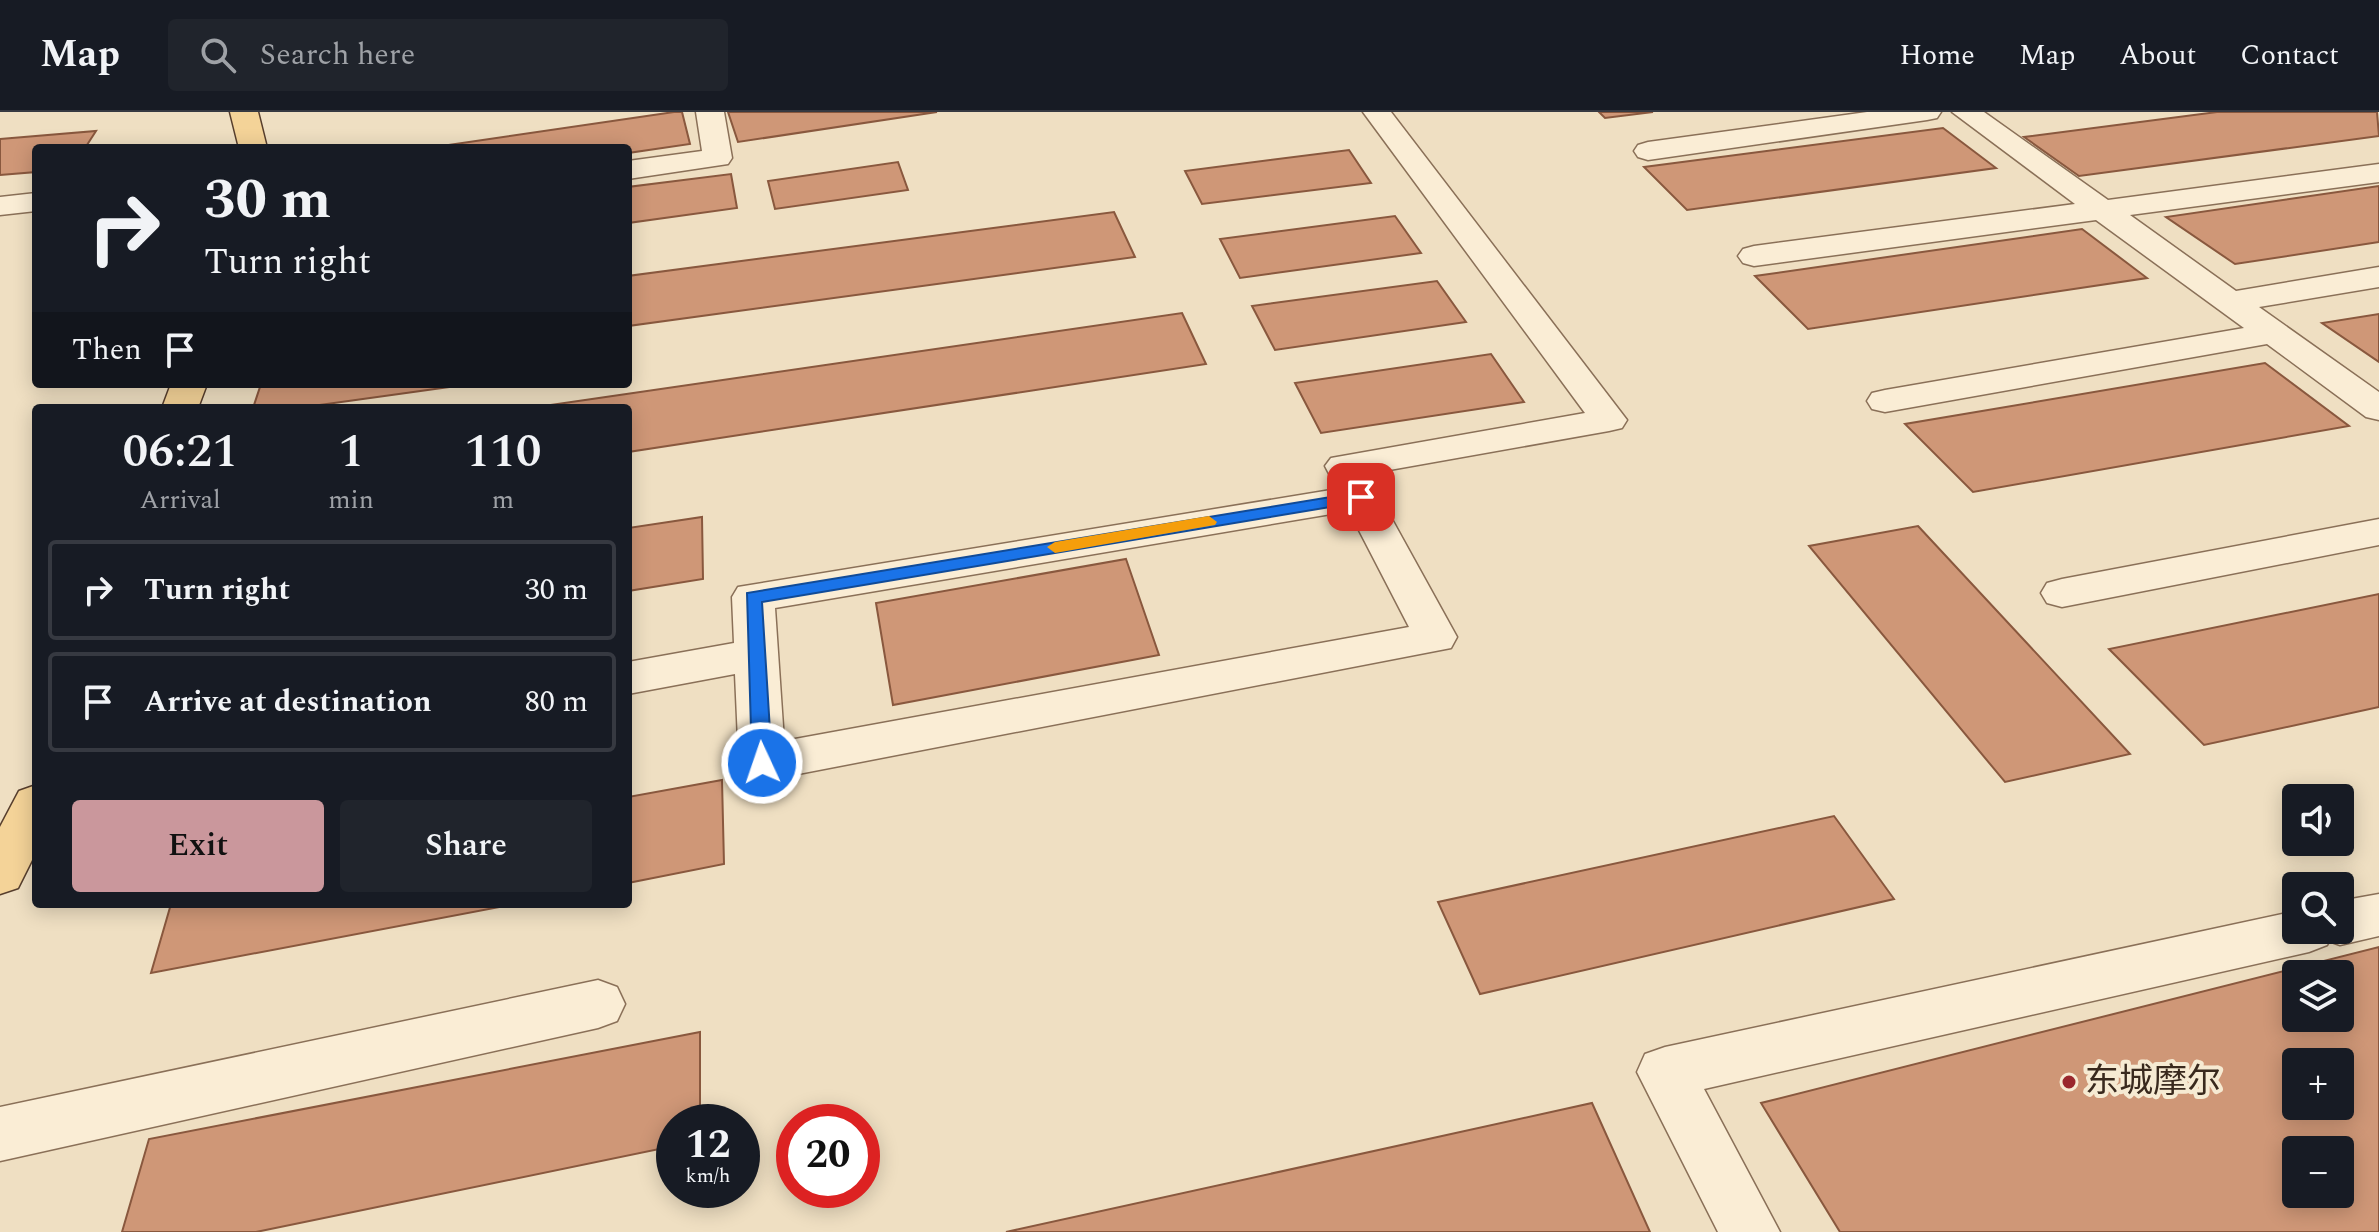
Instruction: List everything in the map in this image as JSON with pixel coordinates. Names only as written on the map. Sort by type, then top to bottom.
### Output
[{"type":"main road","points":[[244,112],[252,144]]},
{"type":"main road","points":[[0,874],[32,812]]},
{"type":"street","points":[[632,169],[718,158],[710,112]]},
{"type":"street","points":[[1361,497],[753,597],[762,763],[1436,637],[1361,497],[1344,466],[1609,420],[1377,112]]},
{"type":"street","points":[[1648,151],[1927,112]]},
{"type":"street","points":[[1966,112],[2379,409]]},
{"type":"street","points":[[1754,256],[2379,173]]},
{"type":"street","points":[[0,206],[32,202]]},
{"type":"street","points":[[2229,302],[2379,277]]},
{"type":"street","points":[[1885,401],[2272,333]]},
{"type":"street","points":[[2062,593],[2379,532]]},
{"type":"street","points":[[632,677],[756,655]]},
{"type":"street","points":[[2354,920],[2379,915]]},
{"type":"street","points":[[1750,1232],[1665,1072],[2282,936]]},
{"type":"street","points":[[0,1134],[598,1004]]},
{"type":"building","points":[[682,112],[690,144],[632,152],[632,144],[455,144]]},
{"type":"building","points":[[728,112],[937,112],[738,142]]},
{"type":"building","points":[[1599,112],[1653,112],[1605,118]]},
{"type":"building","points":[[2217,112],[2377,112],[2379,136],[2079,176],[2024,137]]},
{"type":"building","points":[[1943,128],[1996,168],[1687,210],[1644,167]]},
{"type":"building","points":[[96,131],[88,144],[32,144],[32,172],[0,175],[0,139]]},
{"type":"building","points":[[1349,150],[1371,183],[1202,204],[1185,171]]},
{"type":"building","points":[[898,162],[908,190],[775,209],[768,181]]},
{"type":"building","points":[[731,174],[737,208],[632,222],[632,186]]},
{"type":"building","points":[[2379,186],[2379,242],[2235,264],[2166,217]]},
{"type":"building","points":[[1114,212],[1135,257],[632,325],[632,275]]},
{"type":"building","points":[[1395,216],[1421,253],[1240,278],[1220,239]]},
{"type":"building","points":[[2082,229],[2147,278],[1808,329],[1755,276]]},
{"type":"building","points":[[1437,281],[1466,322],[1275,350],[1252,306]]},
{"type":"building","points":[[1182,313],[1206,364],[632,451],[632,404],[557,404]]},
{"type":"building","points":[[2379,314],[2379,362],[2322,323]]},
{"type":"building","points":[[1491,354],[1524,402],[1321,433],[1295,383]]},
{"type":"building","points":[[2265,363],[2349,426],[1973,492],[1905,424]]},
{"type":"building","points":[[260,388],[442,388],[327,404],[254,404]]},
{"type":"building","points":[[702,517],[703,579],[632,590],[632,527]]},
{"type":"building","points":[[1918,526],[2130,754],[2005,782],[1809,546]]},
{"type":"building","points":[[1126,559],[1159,655],[893,705],[876,603]]},
{"type":"building","points":[[2379,594],[2379,707],[2204,745],[2109,649]]},
{"type":"building","points":[[722,780],[724,864],[632,882],[632,796]]},
{"type":"building","points":[[1834,816],[1894,899],[1480,994],[1438,902]]},
{"type":"building","points":[[170,908],[494,908],[151,973]]},
{"type":"building","name":"东城摩尔","points":[[2379,947],[2379,1232],[1840,1232],[1761,1103],[2282,971],[2282,1032],[2354,1032],[2354,960],[2328,960]]},
{"type":"building","points":[[700,1032],[700,1104],[656,1104],[656,1150],[256,1232],[122,1232],[149,1139]]},
{"type":"building","points":[[1592,1103],[1650,1232],[1006,1232]]},
{"type":"slow traffic","points":[[1055,547],[1209,522]]},
{"type":"place","name":"东城摩尔","points":[[2069,1082]]},
{"type":"route","points":[[762,763],[753,597],[1361,497]]}]
